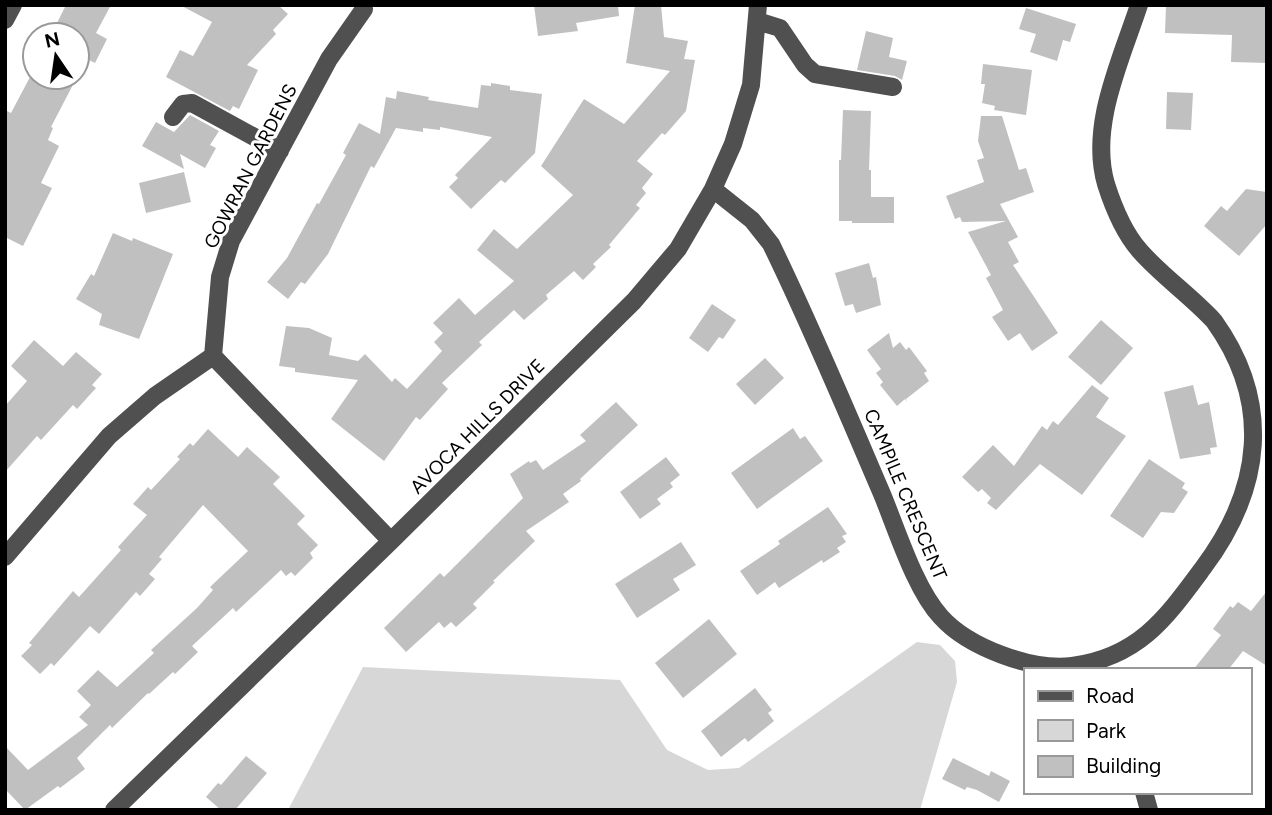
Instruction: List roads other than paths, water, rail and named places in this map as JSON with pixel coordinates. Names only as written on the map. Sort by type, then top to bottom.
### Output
[{"type":"street","points":[[5,20],[13,5]]},
{"type":"street","name":"CAMPILE CRESCENT","points":[[713,190],[752,220],[771,244],[842,400],[920,584],[939,616],[961,634],[1000,654],[1031,664],[1067,667],[1094,662],[1107,664],[1164,620],[1225,540],[1247,497],[1256,473],[1260,450],[1259,408],[1244,362],[1215,322],[1138,249],[1113,205],[1105,180],[1101,138],[1105,113],[1139,5]]},
{"type":"street","name":"GOWRAN GARDENS","points":[[213,356],[220,277],[231,241],[329,59],[364,9]]},
{"type":"street","points":[[758,13],[780,28],[815,75],[893,87]]},
{"type":"street","name":"AVOCA HILLS DRIVE","points":[[114,810],[634,301],[678,249],[713,190],[733,145],[751,85],[758,13]]},
{"type":"street","points":[[173,117],[183,104],[192,103],[280,150]]},
{"type":"street","points":[[5,557],[109,436],[155,396],[213,356],[391,541]]}]
